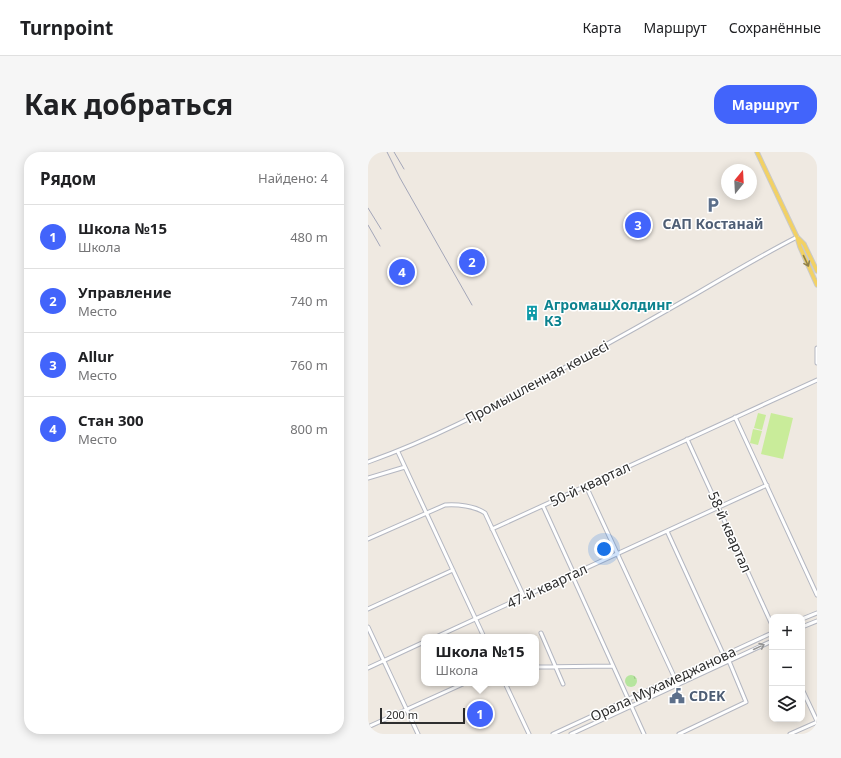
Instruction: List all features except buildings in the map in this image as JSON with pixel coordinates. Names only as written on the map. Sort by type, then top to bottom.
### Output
[{"type":"main road","points":[[757,152],[797,237],[817,285]]},
{"type":"main road","points":[[797,237],[804,244],[817,271]]},
{"type":"street","name":"Промышленная көшесі","points":[[368,462],[403,450],[452,428],[508,399],[710,286],[756,258],[797,237]]},
{"type":"street","points":[[817,348],[817,363]]},
{"type":"street","name":"50-й квартал","points":[[492,529],[817,380]]},
{"type":"street","points":[[735,417],[817,594]]},
{"type":"street","name":"58-й квартал","points":[[687,439],[769,618]]},
{"type":"street","points":[[398,452],[483,634]]},
{"type":"street","points":[[368,478],[406,467]]},
{"type":"street","points":[[586,486],[678,685]]},
{"type":"street","name":"47-й квартал","points":[[443,634],[767,486]]},
{"type":"street","points":[[368,539],[426,513],[452,504],[480,510],[485,513],[524,597]]},
{"type":"street","points":[[543,506],[644,734]]},
{"type":"street","points":[[667,531],[724,656],[729,661],[746,702],[679,734]]},
{"type":"street","points":[[368,609],[453,570]]},
{"type":"street","points":[[805,618],[817,612]]},
{"type":"street","points":[[805,626],[817,620]]},
{"type":"street","points":[[368,626],[418,734]]},
{"type":"street","points":[[541,633],[563,684]]},
{"type":"street","name":"Орала Мухамеджанова","points":[[554,734],[769,634]]},
{"type":"street","name":"Орала Мухамеджанова","points":[[571,734],[769,642]]},
{"type":"street","points":[[368,668],[421,643]]},
{"type":"street","points":[[539,667],[613,666]]},
{"type":"street","points":[[368,727],[459,686]]},
{"type":"street","points":[[506,686],[529,734]]},
{"type":"street","points":[[790,734],[817,721],[805,695]]},
{"type":"green space","points":[[758,413],[766,415],[762,430],[754,428]]},
{"type":"green space","points":[[771,413],[793,418],[783,459],[761,454]]},
{"type":"green space","points":[[753,429],[762,431],[758,445],[750,443]]},
{"type":"green space","points":[[629,675],[633,675],[637,681],[633,687],[629,687],[625,683],[625,679]]},
{"type":"railway","points":[[387,152],[400,178],[472,305]]},
{"type":"railway","points":[[394,152],[404,169]]},
{"type":"railway","points":[[368,208],[381,229]]},
{"type":"railway","points":[[368,225],[380,246]]},
{"type":"place","name":"САП Костанай","points":[[713,205]]},
{"type":"place","name":"Allur","points":[[638,225]]},
{"type":"place","name":"Управление","points":[[472,262]]},
{"type":"place","name":"Стан 300","points":[[402,272]]},
{"type":"place","name":"АгромашХолдинг КЗ","points":[[532,313]]},
{"type":"place","name":"CDEK","points":[[677,696]]},
{"type":"place","name":"Школа №15","points":[[480,714]]}]
